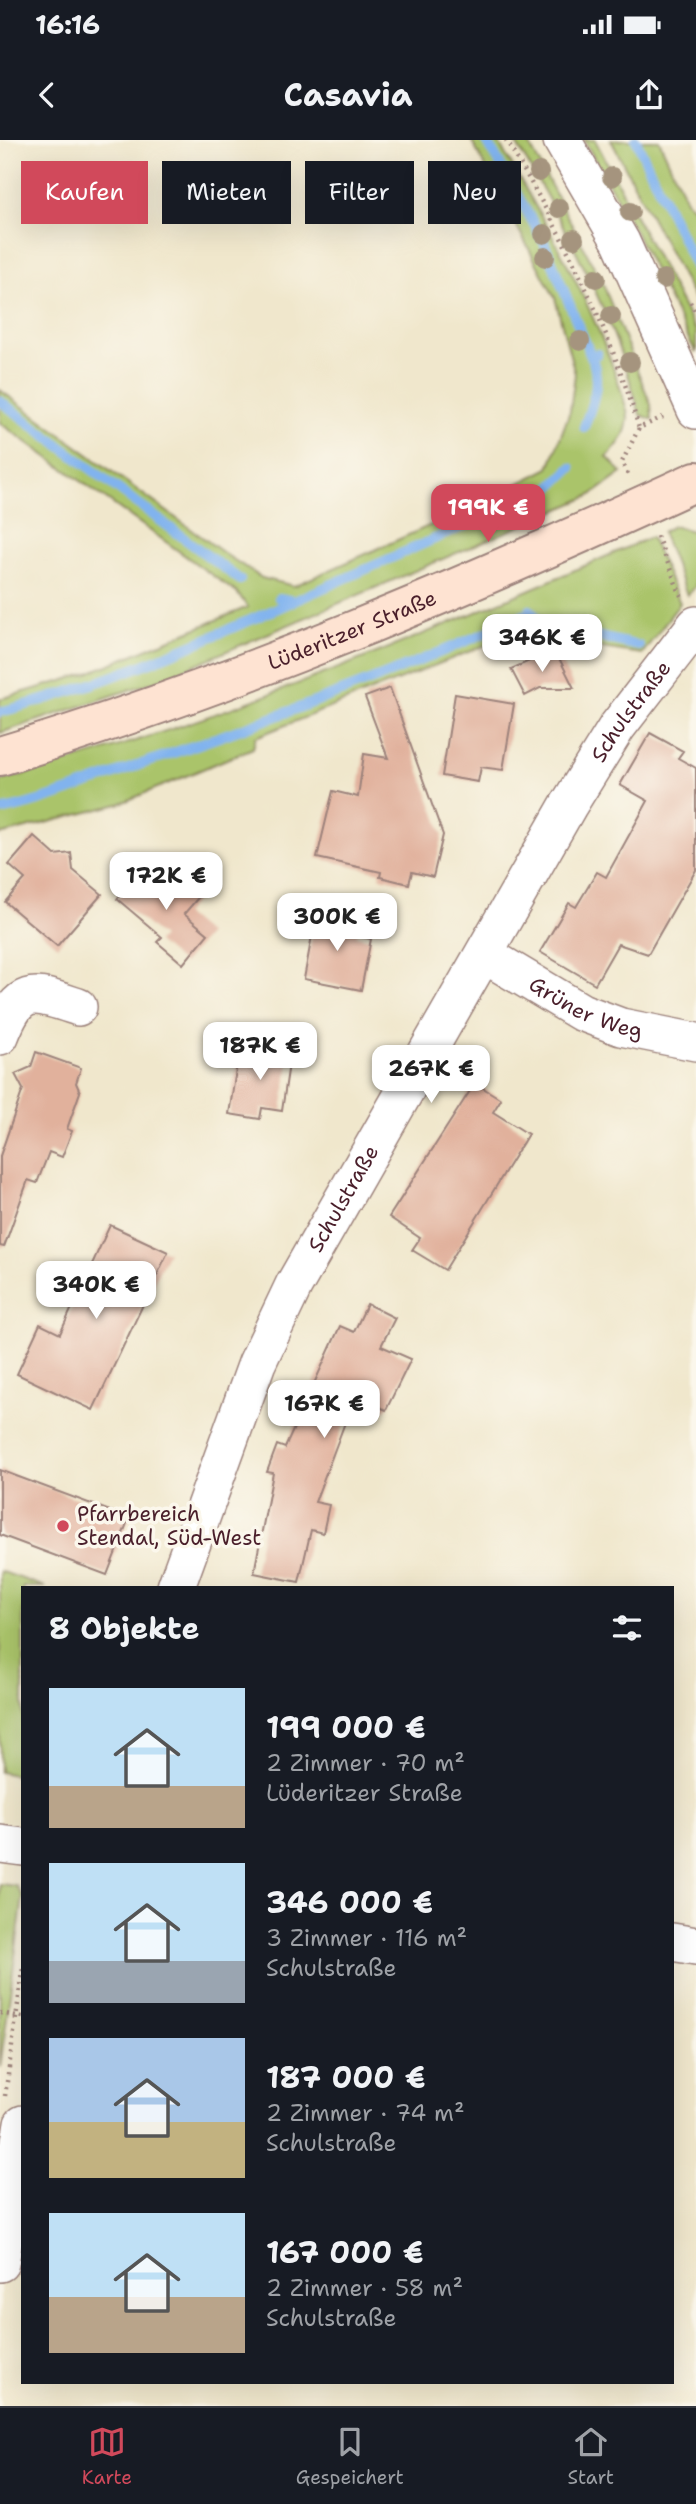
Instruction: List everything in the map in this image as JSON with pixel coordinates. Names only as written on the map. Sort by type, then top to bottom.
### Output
[{"type":"main road","name":"Lüderitzer Straße","points":[[0,756],[124,719],[355,632],[696,481]]},
{"type":"street","points":[[562,140],[621,242],[695,407]]},
{"type":"street","name":"Schulstraße","points":[[176,1586],[257,1363],[294,1285],[617,727],[696,625]]},
{"type":"street","name":"Grüner Weg","points":[[484,954],[581,1012],[621,1027],[696,1042]]},
{"type":"street","points":[[0,1036],[8,1015],[19,999],[37,993],[78,1007]]},
{"type":"street","points":[[0,1844],[21,1847]]},
{"type":"street","points":[[674,1942],[696,1946]]},
{"type":"street","points":[[0,2263],[13,2115]]},
{"type":"path","points":[[506,140],[539,195],[606,331],[639,428],[695,407]]},
{"type":"path","points":[[13,2115],[15,2016],[21,1980]]},
{"type":"path","points":[[0,2013],[21,2017]]},
{"type":"green space","points":[[471,140],[497,140],[509,161],[482,161]]},
{"type":"green space","points":[[514,140],[527,140],[603,284],[651,405],[652,419],[640,415],[617,342],[587,273]]},
{"type":"green space","points":[[584,140],[595,140],[696,331],[696,353],[628,218]]},
{"type":"green space","points":[[611,140],[659,140],[687,202],[696,210],[696,303]]},
{"type":"green space","points":[[521,181],[572,272],[617,378],[628,414],[627,427],[607,457],[622,473],[590,496],[159,680],[0,733],[0,699],[86,674],[248,607],[237,593],[0,423],[0,390],[228,556],[262,578],[294,586],[476,505],[549,468],[570,411],[575,374],[555,298],[516,224],[521,224]]},
{"type":"green space","points":[[673,526],[696,532],[696,586],[687,595],[662,532]]},
{"type":"green space","points":[[651,537],[680,603],[642,654],[511,635],[256,737],[253,748],[119,804],[0,835],[0,781],[167,731],[249,702],[411,639]]},
{"type":"green space","points":[[0,1571],[42,1586],[21,1586],[21,1777],[0,1772]]},
{"type":"green space","points":[[0,1884],[16,1886],[21,1894],[21,1912],[0,2068]]},
{"type":"building","points":[[555,650],[574,688],[540,688],[525,696],[511,669]]},
{"type":"building","points":[[390,688],[443,835],[433,877],[412,872],[409,884],[380,877],[381,872],[317,858],[333,791],[358,797],[364,754],[388,758],[365,697]]},
{"type":"building","points":[[455,694],[514,704],[503,770],[481,767],[478,782],[442,776]]},
{"type":"building","points":[[650,733],[683,751],[678,758],[696,768],[696,870],[648,954],[618,944],[595,984],[540,952],[569,903],[576,907],[597,872],[606,877],[648,801],[620,785]]},
{"type":"building","points":[[34,836],[55,855],[71,853],[73,870],[102,894],[57,946],[5,902],[25,879],[9,865]]},
{"type":"building","points":[[144,868],[167,888],[180,873],[203,892],[184,914],[208,934],[183,964],[157,942],[162,937],[117,899]]},
{"type":"building","points":[[316,914],[359,923],[357,936],[371,939],[361,990],[304,979]]},
{"type":"building","points":[[264,1045],[291,1050],[282,1111],[262,1108],[260,1119],[229,1114],[239,1051],[263,1055]]},
{"type":"building","points":[[36,1052],[81,1068],[76,1083],[80,1092],[67,1129],[72,1131],[62,1157],[49,1152],[37,1183],[28,1180],[4,1247],[0,1246],[0,1156],[23,1089],[15,1074],[31,1067]]},
{"type":"building","points":[[475,1083],[501,1099],[493,1112],[528,1134],[445,1270],[412,1250],[420,1238],[389,1217]]},
{"type":"building","points":[[110,1225],[168,1252],[93,1410],[17,1374],[40,1324],[60,1334]]},
{"type":"building","points":[[367,1304],[395,1318],[381,1346],[411,1359],[386,1410],[355,1396],[315,1502],[329,1505],[323,1533],[311,1530],[299,1582],[254,1573],[273,1473],[267,1472],[277,1445],[285,1448],[340,1326],[354,1332]]},
{"type":"building","name":"Pfarrbereich Stendal, Süd-West","points":[[0,1470],[129,1518],[107,1575],[0,1535]]},
{"type":"waterway","points":[[486,140],[543,240],[591,356]]},
{"type":"waterway","points":[[636,140],[696,268]]},
{"type":"waterway","points":[[584,427],[596,383],[591,356],[597,354]]},
{"type":"waterway","points":[[0,401],[240,580]]},
{"type":"waterway","points":[[492,518],[491,514],[549,489],[571,468]]},
{"type":"waterway","points":[[279,598],[294,601],[491,514]]},
{"type":"waterway","points":[[0,712],[113,677],[294,601]]},
{"type":"waterway","points":[[530,610],[542,624],[639,646]]},
{"type":"waterway","points":[[0,811],[59,794],[298,708],[439,653],[531,612]]},
{"type":"place","name":"Pfarrbereich Stendal, Süd-West","points":[[63,1526]]}]
